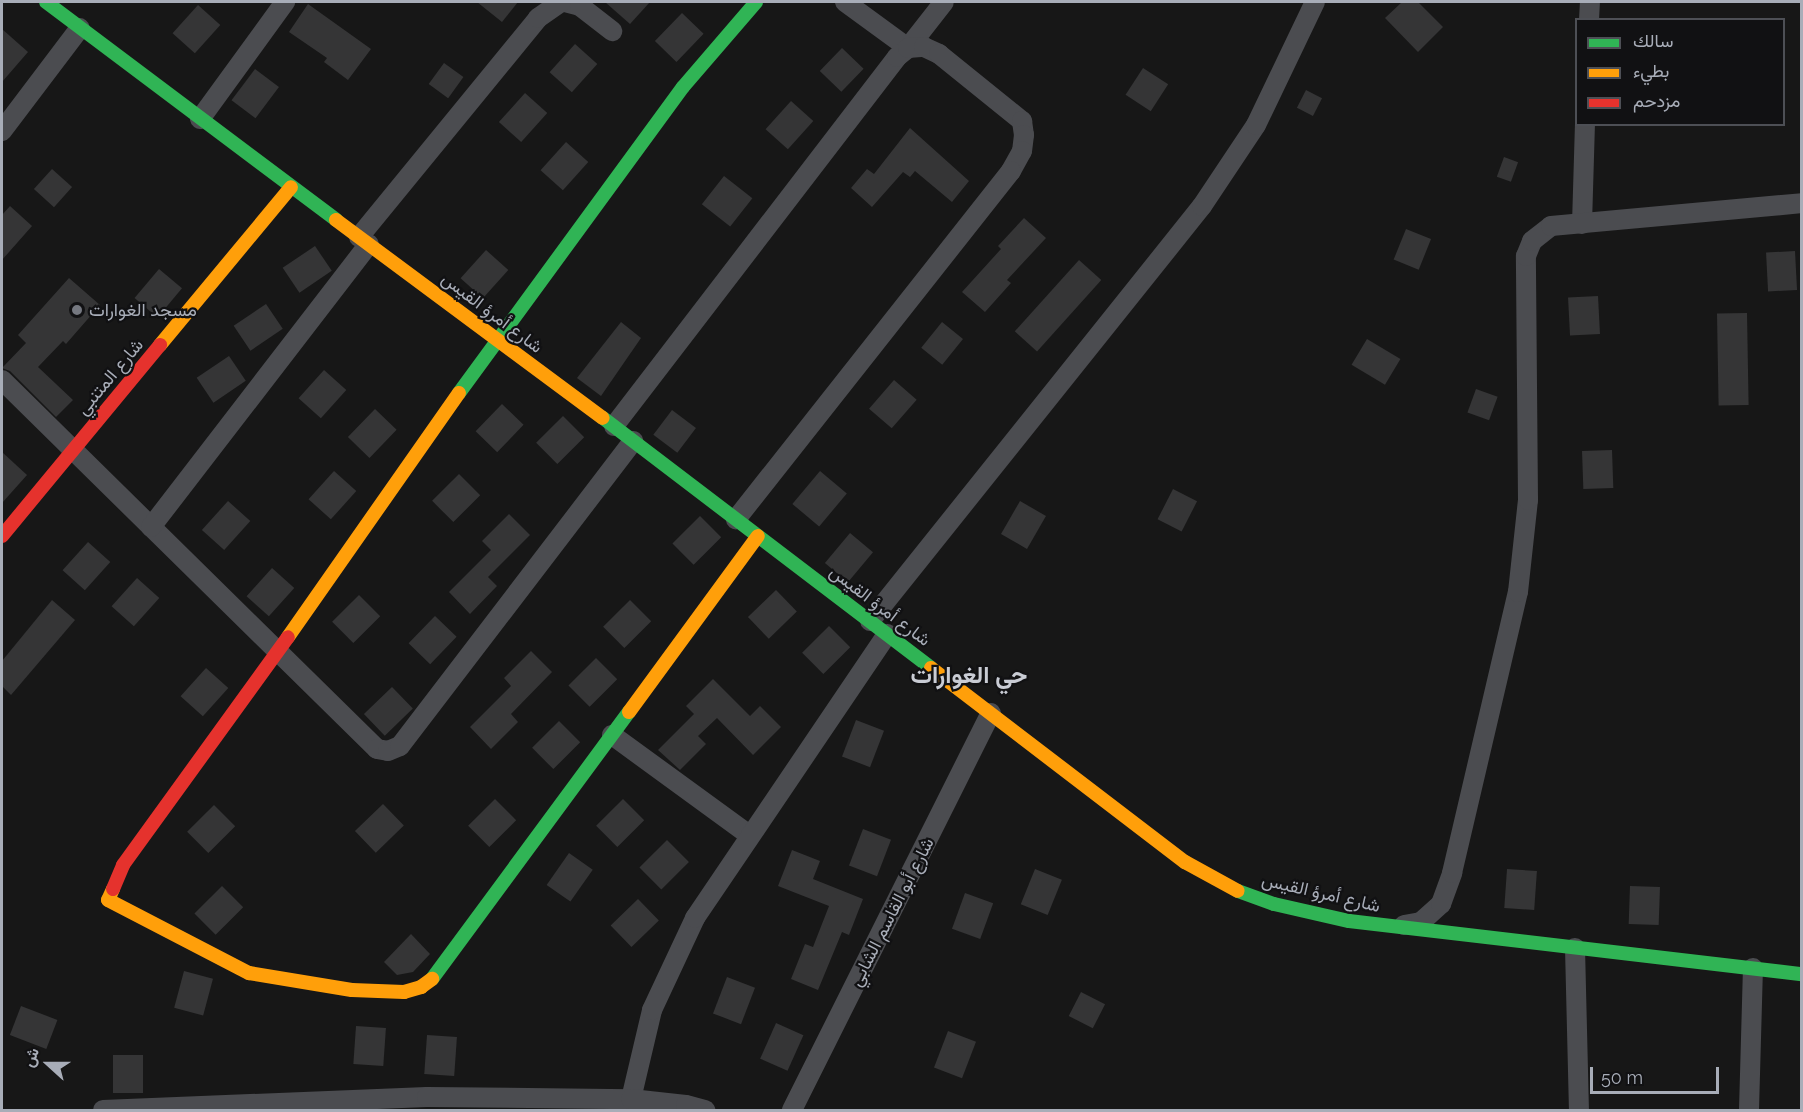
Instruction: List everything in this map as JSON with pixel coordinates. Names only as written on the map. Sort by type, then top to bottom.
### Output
[{"type":"street","points":[[200,119],[285,2]]},
{"type":"street","points":[[151,527],[364,240],[538,18],[561,2]]},
{"type":"street","points":[[565,2],[580,6],[612,31]]},
{"type":"street","points":[[756,2],[683,87],[497,339],[278,652],[123,865],[108,900],[249,973],[352,990],[404,992],[421,987],[433,978],[758,536]]},
{"type":"street","points":[[736,519],[1011,171],[1022,151],[1024,135],[1022,121],[939,54],[924,47],[908,48],[845,2]]},
{"type":"street","points":[[614,426],[891,63],[908,48],[944,2]]},
{"type":"street","points":[[870,621],[1202,206],[1256,125],[1316,2]]},
{"type":"street","name":"شارع أمرؤ القيس","points":[[60,6],[80,28],[614,426],[1185,862],[1228,886],[1274,904],[1350,921],[1802,974]]},
{"type":"street","points":[[2,131],[80,28]]},
{"type":"street","points":[[1582,224],[1586,126]]},
{"type":"street","name":"شارع المتنبي","points":[[2,536],[291,187]]},
{"type":"street","points":[[1396,927],[1421,921],[1441,904],[1452,873],[1518,592],[1528,500],[1526,256],[1532,241],[1551,226],[1802,203]]},
{"type":"street","points":[[2,380],[378,749],[388,752],[400,746],[633,441]]},
{"type":"street","points":[[631,1099],[652,1010],[695,918],[886,634]]},
{"type":"street","name":"شارع أبو القاسم الشابي","points":[[792,1110],[991,713]]},
{"type":"street","points":[[612,735],[749,835]]},
{"type":"street","points":[[1575,948],[1578,1110]]},
{"type":"street","points":[[1749,1110],[1752,968]]},
{"type":"street","points":[[104,1110],[416,1097],[631,1099],[686,1105],[705,1110]]},
{"type":"building","points":[[477,2],[518,2],[502,22]]},
{"type":"building","points":[[605,2],[650,2],[630,24]]},
{"type":"building","points":[[1402,2],[1418,2],[1443,27],[1418,52],[1385,18]]},
{"type":"building","points":[[308,4],[371,49],[348,80],[324,62],[327,58],[289,32]]},
{"type":"building","points":[[198,5],[220,25],[195,53],[173,33]]},
{"type":"building","points":[[682,13],[704,34],[676,62],[655,41]]},
{"type":"building","points":[[2,29],[28,52],[2,82]]},
{"type":"building","points":[[575,44],[597,64],[572,92],[550,72]]},
{"type":"building","points":[[842,48],[864,69],[841,92],[820,71]]},
{"type":"building","points":[[444,63],[463,77],[448,98],[429,84]]},
{"type":"building","points":[[1143,68],[1168,84],[1151,111],[1126,95]]},
{"type":"building","points":[[255,69],[279,87],[255,118],[232,100]]},
{"type":"building","points":[[1306,90],[1322,98],[1313,116],[1297,108]]},
{"type":"building","points":[[525,93],[547,113],[521,142],[499,122]]},
{"type":"building","points":[[791,101],[813,121],[788,149],[766,129]]},
{"type":"building","points":[[910,128],[969,181],[952,202],[915,171],[910,177],[903,172],[872,207],[851,188],[867,169],[874,174]]},
{"type":"building","points":[[566,142],[588,162],[563,190],[541,170]]},
{"type":"building","points":[[1504,157],[1518,162],[1511,182],[1497,177]]},
{"type":"building","points":[[52,169],[72,187],[54,207],[34,189]]},
{"type":"building","points":[[724,176],[752,198],[730,227],[702,204]]},
{"type":"building","points":[[10,206],[32,226],[2,260],[2,215]]},
{"type":"building","points":[[1024,218],[1046,238],[1007,280],[1011,283],[985,312],[962,292],[1001,249],[998,246]]},
{"type":"building","points":[[1406,229],[1431,239],[1419,270],[1394,260]]},
{"type":"building","points":[[315,246],[332,271],[299,293],[283,268]]},
{"type":"building","points":[[486,250],[508,270],[483,298],[461,278]]},
{"type":"building","points":[[1795,251],[1797,290],[1768,291],[1766,253]]},
{"type":"building","points":[[1079,260],[1101,280],[1037,351],[1015,331]]},
{"type":"building","points":[[159,269],[182,288],[158,317],[135,298]]},
{"type":"building","points":[[69,278],[100,305],[66,344],[63,341],[38,367],[73,400],[56,417],[10,371],[2,368],[26,343],[18,335]]},
{"type":"building","points":[[1598,296],[1600,334],[1570,336],[1568,298]]},
{"type":"building","points":[[266,304],[283,329],[250,351],[234,326]]},
{"type":"building","points":[[1747,313],[1749,405],[1719,406],[1717,314]]},
{"type":"building","points":[[621,322],[641,338],[601,396],[577,378]]},
{"type":"building","points":[[942,322],[963,339],[942,365],[921,348]]},
{"type":"building","points":[[1367,339],[1400,359],[1385,385],[1352,365]]},
{"type":"building","points":[[229,356],[246,381],[213,403],[197,378]]},
{"type":"building","points":[[324,370],[346,390],[321,418],[299,398]]},
{"type":"building","points":[[894,380],[917,400],[892,428],[869,409]]},
{"type":"building","points":[[1476,389],[1498,397],[1489,420],[1467,412]]},
{"type":"building","points":[[502,404],[524,425],[497,452],[476,431]]},
{"type":"building","points":[[375,409],[397,430],[369,458],[348,437]]},
{"type":"building","points":[[672,410],[696,428],[677,453],[653,435]]},
{"type":"building","points":[[563,416],[584,437],[557,464],[536,443]]},
{"type":"building","points":[[1612,450],[1613,488],[1583,489],[1582,451]]},
{"type":"building","points":[[2,452],[27,475],[2,503]]},
{"type":"building","points":[[334,471],[356,491],[331,519],[309,499]]},
{"type":"building","points":[[820,471],[847,493],[819,526],[792,504]]},
{"type":"building","points":[[459,474],[480,495],[453,522],[432,501]]},
{"type":"building","points":[[1173,489],[1197,501],[1182,532],[1158,519]]},
{"type":"building","points":[[228,501],[250,521],[224,550],[202,530]]},
{"type":"building","points":[[1020,501],[1046,516],[1027,549],[1001,534]]},
{"type":"building","points":[[509,514],[530,535],[488,577],[497,586],[470,614],[449,592],[491,550],[482,541]]},
{"type":"building","points":[[700,516],[721,537],[694,565],[672,544]]},
{"type":"building","points":[[850,533],[873,552],[848,582],[825,563]]},
{"type":"building","points":[[88,542],[110,562],[85,590],[63,570]]},
{"type":"building","points":[[272,568],[294,588],[269,616],[247,596]]},
{"type":"building","points":[[137,578],[159,598],[134,626],[112,606]]},
{"type":"building","points":[[776,590],[797,612],[769,639],[748,617]]},
{"type":"building","points":[[359,595],[380,616],[353,643],[332,622]]},
{"type":"building","points":[[52,600],[75,620],[11,695],[2,686],[2,661]]},
{"type":"building","points":[[630,600],[651,621],[624,648],[603,627]]},
{"type":"building","points":[[435,616],[457,637],[430,664],[409,643]]},
{"type":"building","points":[[829,626],[850,647],[823,674],[802,653]]},
{"type":"building","points":[[531,651],[552,672],[511,714],[518,722],[491,749],[470,727],[511,686],[504,678]]},
{"type":"building","points":[[596,658],[617,679],[590,707],[568,686]]},
{"type":"building","points":[[206,668],[228,688],[203,716],[181,696]]},
{"type":"building","points":[[713,679],[750,716],[760,706],[781,727],[753,755],[717,718],[698,736],[706,744],[680,770],[658,750],[694,714],[686,706]]},
{"type":"building","points":[[392,687],[413,709],[385,736],[364,714]]},
{"type":"building","points":[[856,720],[884,731],[870,767],[842,756]]},
{"type":"building","points":[[559,721],[580,742],[553,769],[532,748]]},
{"type":"building","points":[[495,799],[516,820],[489,847],[468,826]]},
{"type":"building","points":[[623,799],[644,820],[617,847],[596,826]]},
{"type":"building","points":[[383,804],[404,826],[376,853],[355,831]]},
{"type":"building","points":[[214,805],[235,826],[208,853],[187,832]]},
{"type":"building","points":[[863,829],[891,840],[877,876],[849,865]]},
{"type":"building","points":[[667,840],[689,862],[661,889],[639,868]]},
{"type":"building","points":[[792,850],[820,861],[813,879],[863,899],[849,935],[842,932],[818,990],[791,979],[805,944],[813,947],[829,906],[778,886]]},
{"type":"building","points":[[569,853],[593,870],[570,902],[547,885]]},
{"type":"building","points":[[1035,869],[1062,880],[1048,915],[1021,904]]},
{"type":"building","points":[[1507,869],[1537,871],[1534,910],[1504,908]]},
{"type":"building","points":[[222,886],[243,907],[216,935],[194,914]]},
{"type":"building","points":[[1630,886],[1660,887],[1659,925],[1629,924]]},
{"type":"building","points":[[965,893],[993,903],[980,939],[952,929]]},
{"type":"building","points":[[638,899],[659,921],[632,947],[611,925]]},
{"type":"building","points":[[411,934],[430,954],[413,972],[397,975],[384,962]]},
{"type":"building","points":[[184,971],[213,979],[203,1015],[174,1008]]},
{"type":"building","points":[[727,977],[755,988],[741,1024],[713,1013]]},
{"type":"building","points":[[1081,992],[1105,1004],[1093,1028],[1069,1016]]},
{"type":"building","points":[[21,1006],[57,1020],[46,1049],[10,1035]]},
{"type":"building","points":[[776,1023],[803,1035],[788,1071],[760,1059]]},
{"type":"building","points":[[356,1026],[386,1028],[383,1066],[353,1064]]},
{"type":"building","points":[[948,1031],[976,1042],[962,1078],[934,1067]]},
{"type":"building","points":[[427,1035],[457,1037],[454,1076],[424,1074]]},
{"type":"building","points":[[113,1055],[143,1055],[143,1093],[113,1093]]},
{"type":"traffic: fast","points":[[46,2],[336,220]]},
{"type":"traffic: fast","points":[[459,393],[683,87],[756,2]]},
{"type":"traffic: fast","points":[[603,418],[931,668]]},
{"type":"traffic: fast","points":[[432,979],[629,712]]},
{"type":"traffic: fast","points":[[1238,891],[1274,904],[1349,921],[1802,974]]},
{"type":"traffic: slow","points":[[160,345],[291,187]]},
{"type":"traffic: slow","points":[[336,220],[603,418]]},
{"type":"traffic: slow","points":[[288,637],[459,393]]},
{"type":"traffic: slow","points":[[629,712],[758,536]]},
{"type":"traffic: slow","points":[[931,668],[1185,862],[1238,891]]},
{"type":"traffic: slow","points":[[113,889],[108,900],[249,973],[352,990],[404,992],[421,987],[432,979]]},
{"type":"traffic: jam","points":[[2,536],[160,345]]},
{"type":"traffic: jam","points":[[113,889],[123,865],[288,637]]},
{"type":"place","name":"مسجد الغوارات","points":[[77,310]]},
{"type":"district","name":"حي الغوارات","points":[[969,675]]}]
